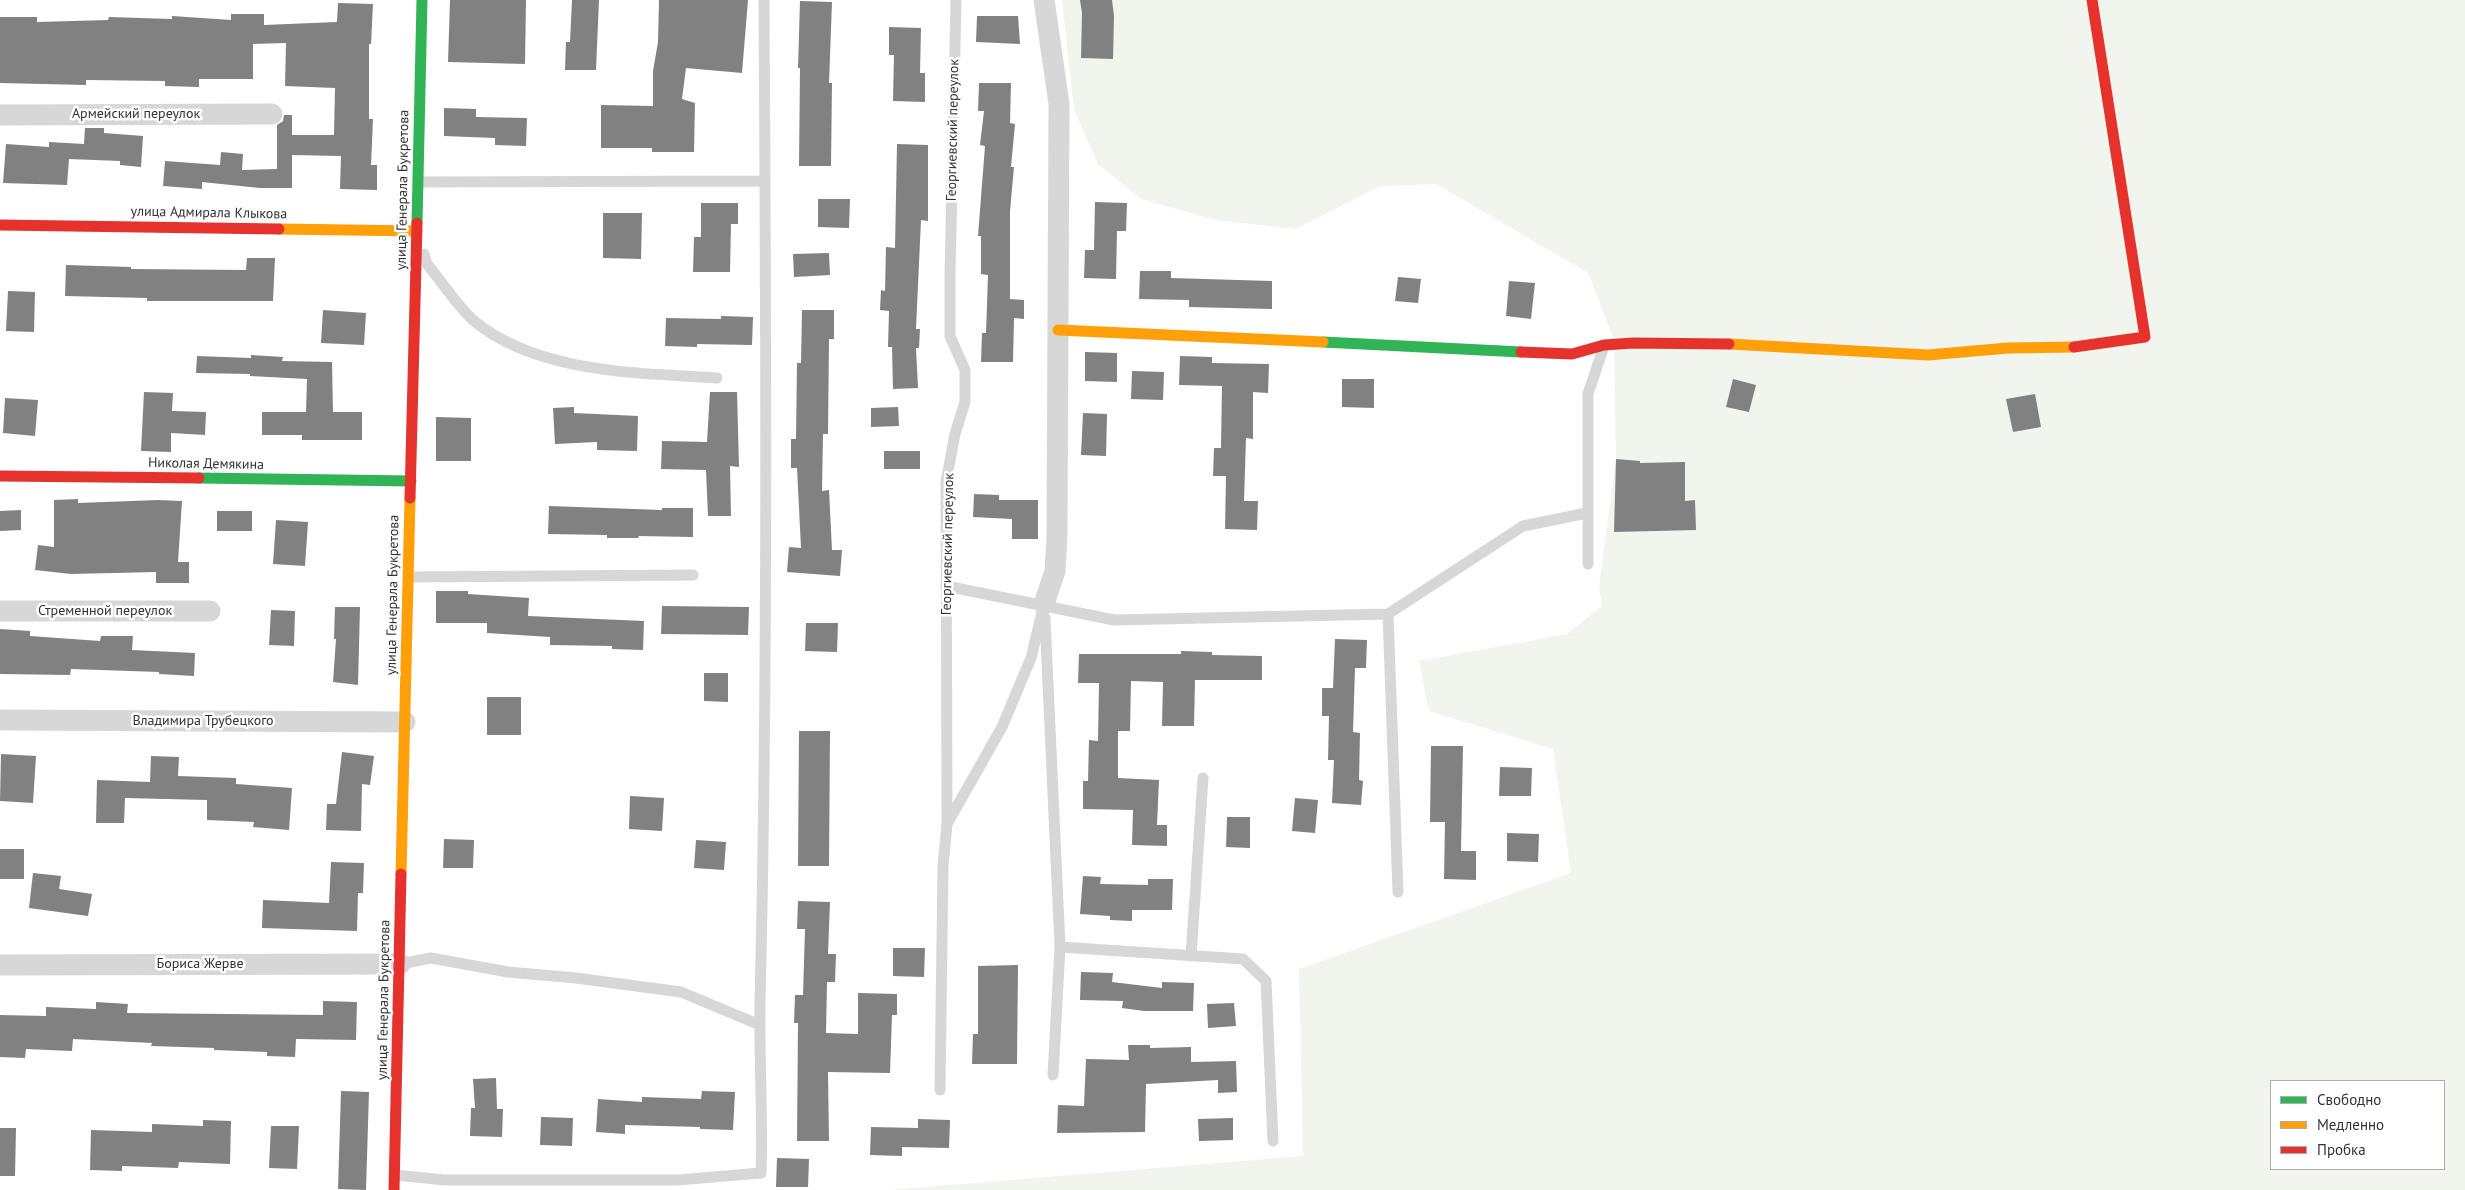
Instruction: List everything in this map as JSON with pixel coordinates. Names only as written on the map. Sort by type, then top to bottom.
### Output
[{"type":"street","name":"улица Генерала Букретова","points":[[394,1190],[422,0]]},
{"type":"street","points":[[1044,0],[1059,104],[1057,535],[1055,571],[1044,604]]},
{"type":"street","points":[[1058,330],[1563,354],[1572,354],[1604,345],[1758,344],[1928,355],[2008,348],[2065,348],[2145,337],[2092,0]]},
{"type":"street","name":"Армейский переулок","points":[[0,115],[272,114]]},
{"type":"street","name":"улица Адмирала Клыкова","points":[[0,225],[416,231]]},
{"type":"street","name":"Николая Демякина","points":[[0,476],[411,481]]},
{"type":"street","name":"Стременной переулок","points":[[0,611],[210,610]]},
{"type":"street","name":"Владимира Трубецкого","points":[[0,720],[406,722]]},
{"type":"street","name":"Бориса Жерве","points":[[0,965],[400,964]]},
{"type":"lane","points":[[395,1174],[444,1180],[678,1180],[761,1173],[763,1135],[760,1025],[767,609],[764,0]]},
{"type":"lane","name":"Георгиевский переулок","points":[[940,1090],[943,866],[947,824],[946,482],[955,434],[965,402],[966,370],[950,336],[956,0]]},
{"type":"lane","points":[[418,182],[765,181]]},
{"type":"lane","points":[[416,231],[427,264],[432,271],[472,319],[509,345],[557,361],[638,373],[717,378]]},
{"type":"lane","points":[[1588,564],[1588,394],[1604,345]]},
{"type":"lane","points":[[946,586],[1044,604],[1114,620],[1388,614],[1523,526],[1587,514]]},
{"type":"lane","points":[[409,576],[693,575]]},
{"type":"lane","points":[[947,824],[1002,727],[1032,658],[1044,604]]},
{"type":"lane","points":[[1044,604],[1060,947],[1053,1075]]},
{"type":"lane","points":[[1388,614],[1398,892]]},
{"type":"lane","points":[[1191,956],[1203,778]]},
{"type":"lane","points":[[1060,947],[1243,958],[1266,981],[1273,1141]]},
{"type":"lane","points":[[400,964],[431,958],[508,972],[576,978],[681,992],[760,1025]]},
{"type":"shaded area","points":[[1062,0],[2465,0],[2465,1190],[889,1190],[1303,1156],[1299,969],[1571,873],[1553,749],[1429,711],[1419,661],[1567,634],[1602,606],[1599,586],[1616,459],[1614,340],[1588,273],[1436,184],[1380,186],[1296,229],[1215,220],[1141,199],[1098,164],[1074,110]]},
{"type":"building","points":[[450,0],[526,0],[525,64],[448,62]]},
{"type":"building","points":[[572,0],[599,0],[596,70],[565,70],[566,42],[570,42]]},
{"type":"building","points":[[659,0],[748,0],[742,73],[686,68],[682,99],[695,103],[694,152],[652,152],[652,148],[601,148],[601,105],[653,106],[653,71],[658,42]]},
{"type":"building","points":[[1080,0],[1112,0],[1114,16],[1113,59],[1081,58],[1082,13]]},
{"type":"building","points":[[800,1],[832,2],[829,83],[832,83],[831,166],[799,166],[800,68],[798,68]]},
{"type":"building","points":[[338,3],[373,4],[371,44],[369,44],[369,119],[373,119],[371,165],[377,165],[377,190],[340,189],[341,156],[292,155],[292,188],[260,188],[202,182],[202,189],[163,186],[165,161],[220,165],[221,152],[243,154],[242,170],[277,169],[277,125],[283,121],[284,115],[292,115],[292,135],[334,135],[335,88],[285,86],[286,43],[253,44],[253,79],[199,79],[199,87],[165,86],[165,81],[86,80],[86,85],[0,83],[0,17],[37,17],[37,22],[108,20],[109,17],[172,19],[172,16],[231,20],[231,14],[264,14],[264,25],[337,22]]},
{"type":"building","points":[[977,16],[1018,16],[1020,44],[976,42]]},
{"type":"building","points":[[889,27],[921,28],[920,73],[925,73],[925,102],[893,101],[894,55],[889,55]]},
{"type":"building","points":[[979,83],[1011,83],[1010,123],[1015,124],[1011,167],[1014,167],[1010,211],[1010,299],[1024,300],[1024,319],[1014,318],[1013,362],[981,362],[982,333],[986,333],[988,275],[981,274],[981,236],[978,236],[985,146],[980,145],[984,111],[978,111]]},
{"type":"building","points":[[444,108],[476,109],[476,117],[527,118],[526,146],[495,145],[495,138],[444,136]]},
{"type":"building","points":[[85,128],[104,128],[104,133],[143,136],[141,167],[120,165],[120,161],[69,159],[67,185],[3,183],[6,144],[49,147],[49,142],[84,144]]},
{"type":"building","points":[[897,144],[928,145],[928,221],[921,220],[916,329],[920,329],[919,348],[916,348],[918,388],[893,389],[892,347],[888,347],[889,311],[880,310],[881,290],[885,291],[886,247],[895,248]]},
{"type":"building","points":[[818,199],[850,199],[849,228],[818,227]]},
{"type":"building","points":[[1095,202],[1127,203],[1126,231],[1117,231],[1116,279],[1084,278],[1085,250],[1094,250]]},
{"type":"building","points":[[701,203],[738,203],[738,224],[731,224],[730,272],[693,272],[694,237],[701,237]]},
{"type":"building","points":[[603,213],[642,213],[641,259],[603,258]]},
{"type":"building","points":[[829,253],[830,275],[794,277],[793,254]]},
{"type":"building","points":[[247,258],[275,258],[273,301],[147,301],[147,298],[65,296],[66,265],[131,267],[131,269],[246,270]]},
{"type":"building","points":[[1140,271],[1171,271],[1171,278],[1272,281],[1272,309],[1189,307],[1189,300],[1139,299]]},
{"type":"building","points":[[1398,277],[1421,279],[1418,303],[1395,301]]},
{"type":"building","points":[[1509,281],[1535,283],[1531,319],[1506,316]]},
{"type":"building","points":[[8,291],[35,292],[34,332],[6,331]]},
{"type":"building","points":[[323,310],[366,313],[364,345],[321,343]]},
{"type":"building","points":[[802,310],[834,310],[834,339],[829,339],[828,434],[823,434],[822,491],[829,490],[832,550],[842,550],[840,576],[787,572],[789,547],[801,548],[797,468],[791,468],[791,439],[796,439],[797,363],[801,363]]},
{"type":"building","points":[[721,316],[753,317],[752,345],[697,344],[697,347],[665,346],[666,318],[721,319]]},
{"type":"building","points":[[1085,352],[1117,353],[1117,382],[1085,381]]},
{"type":"building","points":[[251,355],[283,357],[282,361],[332,362],[333,412],[362,412],[362,440],[302,440],[302,435],[262,435],[262,412],[306,412],[307,379],[250,376],[250,374],[196,373],[197,356],[251,358]]},
{"type":"building","points":[[1180,356],[1212,357],[1212,363],[1269,364],[1268,393],[1253,392],[1253,439],[1246,438],[1244,501],[1258,501],[1257,530],[1225,529],[1226,476],[1213,476],[1214,448],[1221,448],[1222,386],[1179,385]]},
{"type":"building","points":[[1132,371],[1164,372],[1163,400],[1131,399]]},
{"type":"building","points":[[1342,379],[1374,379],[1374,408],[1342,407]]},
{"type":"building","points":[[1733,379],[1756,385],[1749,412],[1726,407]]},
{"type":"building","points":[[144,392],[173,393],[172,411],[206,412],[205,435],[171,433],[171,452],[141,451]]},
{"type":"building","points":[[710,392],[737,392],[739,467],[730,466],[731,516],[708,516],[706,470],[661,469],[662,441],[707,442]]},
{"type":"building","points":[[2035,394],[2041,427],[2013,432],[2006,399]]},
{"type":"building","points":[[5,398],[38,400],[35,436],[3,433]]},
{"type":"building","points":[[574,407],[574,413],[638,416],[637,451],[597,450],[597,442],[555,444],[553,408]]},
{"type":"building","points":[[898,407],[899,426],[871,427],[871,408]]},
{"type":"building","points":[[1083,413],[1107,414],[1106,456],[1081,455]]},
{"type":"building","points":[[436,417],[471,418],[471,461],[436,461]]},
{"type":"building","points":[[884,451],[920,451],[920,469],[884,469]]},
{"type":"building","points":[[1616,459],[1640,461],[1640,463],[1685,462],[1685,501],[1695,500],[1696,530],[1614,532]]},
{"type":"building","points":[[974,494],[999,495],[999,500],[1038,500],[1038,539],[1012,539],[1012,519],[973,517]]},
{"type":"building","points":[[78,499],[78,503],[182,501],[178,562],[189,562],[189,583],[156,583],[156,572],[71,574],[35,570],[38,545],[54,547],[54,500]]},
{"type":"building","points":[[549,506],[662,510],[662,508],[693,508],[693,537],[639,536],[638,538],[607,538],[607,535],[548,534]]},
{"type":"building","points":[[21,510],[21,530],[0,531],[0,511]]},
{"type":"building","points":[[217,511],[252,511],[252,531],[217,531]]},
{"type":"building","points":[[276,520],[308,522],[305,566],[273,564]]},
{"type":"building","points":[[436,591],[468,591],[468,594],[529,598],[528,616],[644,621],[643,650],[612,649],[612,646],[550,645],[550,637],[487,633],[487,623],[436,623]]},
{"type":"building","points":[[662,606],[749,607],[748,635],[661,634]]},
{"type":"building","points":[[335,607],[360,607],[358,685],[333,682],[336,639],[334,639]]},
{"type":"building","points":[[271,610],[295,611],[294,646],[269,645]]},
{"type":"building","points":[[806,623],[838,623],[837,652],[805,651]]},
{"type":"building","points":[[0,629],[30,631],[30,636],[100,641],[101,636],[133,636],[132,650],[195,653],[194,676],[159,674],[159,672],[71,669],[70,675],[0,674]]},
{"type":"building","points":[[1335,639],[1367,640],[1366,668],[1355,668],[1353,732],[1360,733],[1359,780],[1363,781],[1361,805],[1332,803],[1334,760],[1328,760],[1329,716],[1322,716],[1322,688],[1333,688]]},
{"type":"building","points":[[1181,651],[1212,652],[1212,655],[1262,656],[1262,680],[1195,680],[1194,726],[1162,726],[1163,682],[1131,681],[1130,731],[1118,731],[1118,778],[1159,780],[1157,825],[1167,825],[1167,846],[1132,845],[1133,810],[1083,809],[1083,781],[1088,781],[1089,740],[1098,741],[1099,683],[1078,683],[1079,654],[1181,654]]},
{"type":"building","points":[[704,673],[728,673],[728,702],[704,701]]},
{"type":"building","points":[[487,697],[521,697],[521,735],[487,735]]},
{"type":"building","points":[[799,731],[830,731],[829,866],[798,866]]},
{"type":"building","points":[[1431,746],[1463,746],[1461,851],[1476,851],[1476,880],[1444,879],[1445,822],[1430,822]]},
{"type":"building","points":[[342,752],[374,756],[370,785],[362,784],[361,831],[326,830],[327,804],[336,804]]},
{"type":"building","points":[[1,754],[36,756],[33,803],[0,801]]},
{"type":"building","points":[[151,756],[179,757],[178,776],[236,778],[236,784],[292,788],[289,830],[253,827],[254,822],[207,820],[207,800],[125,798],[124,823],[96,823],[97,780],[150,782]]},
{"type":"building","points":[[1500,767],[1532,768],[1531,796],[1499,796]]},
{"type":"building","points":[[630,796],[664,798],[662,831],[629,829]]},
{"type":"building","points":[[1295,798],[1318,800],[1315,833],[1292,831]]},
{"type":"building","points":[[1227,817],[1250,817],[1250,848],[1226,847]]},
{"type":"building","points":[[1507,833],[1539,834],[1538,862],[1507,861]]},
{"type":"building","points":[[444,839],[474,840],[473,868],[443,868]]},
{"type":"building","points":[[696,840],[726,842],[724,870],[694,868]]},
{"type":"building","points":[[0,849],[24,849],[24,879],[0,879]]},
{"type":"building","points":[[331,862],[364,863],[363,893],[358,893],[357,931],[262,928],[263,900],[329,903]]},
{"type":"building","points":[[33,873],[61,876],[59,889],[92,894],[88,916],[29,908]]},
{"type":"building","points":[[1083,876],[1101,877],[1100,884],[1148,885],[1148,879],[1173,879],[1172,910],[1132,910],[1132,921],[1110,920],[1110,916],[1080,914]]},
{"type":"building","points":[[798,901],[830,902],[828,954],[836,954],[835,982],[827,982],[826,1033],[858,1034],[858,993],[897,994],[897,1015],[892,1015],[890,1073],[828,1072],[829,1141],[797,1141],[798,1023],[794,1023],[795,995],[803,995],[805,929],[797,929]]},
{"type":"building","points":[[893,948],[925,948],[924,977],[893,976]]},
{"type":"building","points":[[1018,965],[1017,1064],[972,1064],[973,1034],[978,1034],[978,966]]},
{"type":"building","points":[[1081,972],[1113,973],[1112,982],[1162,988],[1162,982],[1194,983],[1193,1011],[1144,1011],[1122,1008],[1123,1001],[1080,1000]]},
{"type":"building","points":[[323,1001],[357,1002],[356,1040],[296,1039],[295,1057],[267,1056],[267,1052],[151,1046],[152,1043],[73,1039],[72,1051],[26,1049],[25,1058],[0,1057],[0,1015],[46,1016],[46,1007],[96,1009],[96,1002],[128,1004],[127,1013],[323,1015]]},
{"type":"building","points":[[1234,1003],[1236,1026],[1208,1028],[1207,1004]]},
{"type":"building","points":[[1128,1045],[1150,1045],[1150,1048],[1191,1047],[1191,1062],[1236,1061],[1237,1092],[1218,1093],[1218,1080],[1146,1084],[1145,1132],[1057,1133],[1058,1105],[1084,1106],[1086,1059],[1129,1060]]},
{"type":"building","points":[[496,1078],[497,1109],[503,1109],[502,1137],[470,1136],[471,1108],[475,1108],[473,1079]]},
{"type":"building","points":[[341,1091],[369,1092],[366,1190],[338,1189]]},
{"type":"building","points":[[702,1091],[735,1092],[733,1130],[625,1125],[625,1134],[596,1132],[598,1099],[642,1102],[642,1097],[701,1099]]},
{"type":"building","points":[[541,1117],[573,1118],[572,1146],[540,1145]]},
{"type":"building","points":[[1233,1118],[1233,1140],[1199,1141],[1198,1119]]},
{"type":"building","points":[[918,1119],[950,1120],[949,1148],[902,1147],[902,1156],[870,1155],[871,1127],[918,1128]]},
{"type":"building","points":[[203,1120],[231,1121],[230,1164],[179,1162],[178,1168],[122,1166],[122,1171],[90,1170],[91,1130],[152,1132],[152,1124],[203,1126]]},
{"type":"building","points":[[271,1126],[299,1126],[297,1169],[269,1168]]},
{"type":"building","points":[[0,1128],[16,1128],[15,1176],[0,1176]]},
{"type":"building","points":[[777,1158],[809,1159],[808,1187],[776,1187]]},
{"type":"traffic: fast","points":[[417,223],[422,0]]},
{"type":"traffic: fast","points":[[1323,342],[1521,352]]},
{"type":"traffic: fast","points":[[199,478],[411,481]]},
{"type":"traffic: slow","points":[[279,229],[417,231]]},
{"type":"traffic: slow","points":[[1058,330],[1323,342]]},
{"type":"traffic: slow","points":[[1729,344],[1928,355],[2008,348],[2074,347]]},
{"type":"traffic: slow","points":[[401,874],[410,498]]},
{"type":"traffic: jam","points":[[2074,347],[2145,337],[2092,0]]},
{"type":"traffic: jam","points":[[410,498],[417,223]]},
{"type":"traffic: jam","points":[[0,225],[279,229]]},
{"type":"traffic: jam","points":[[1521,352],[1572,354],[1604,345],[1633,343],[1729,344]]},
{"type":"traffic: jam","points":[[0,476],[199,478]]},
{"type":"traffic: jam","points":[[394,1190],[401,874]]}]
